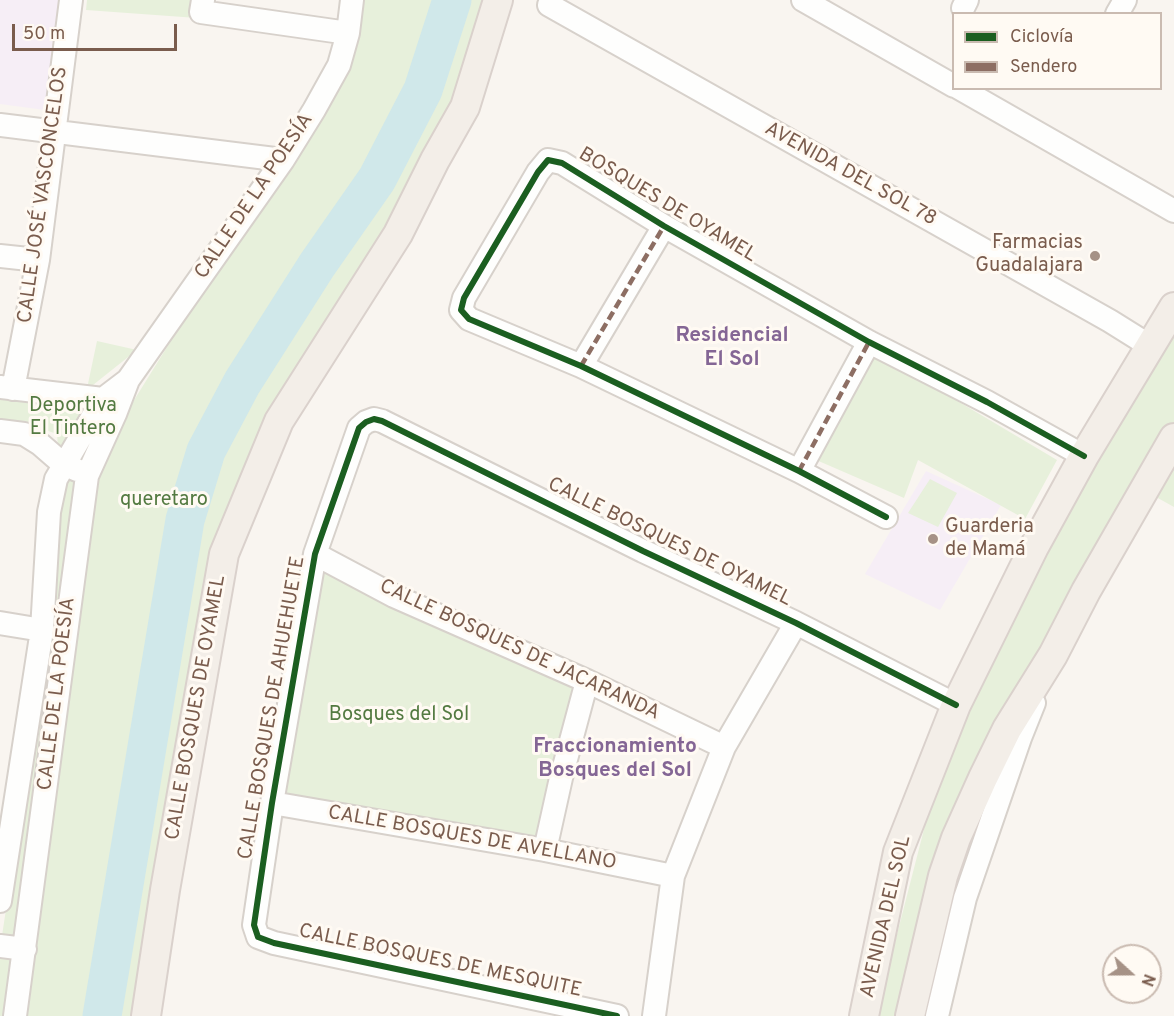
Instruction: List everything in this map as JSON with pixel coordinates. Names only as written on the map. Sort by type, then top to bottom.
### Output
[{"type":"main road","name":"CALLE BOSQUES DE OYAMEL","points":[[146,1016],[165,890],[224,554],[279,421],[398,234],[435,160],[465,107],[498,0]]},
{"type":"main road","name":"AVENIDA DEL SOL","points":[[864,1016],[898,852],[956,705],[1034,548],[1084,456],[1174,307]]},
{"type":"main road","points":[[913,1002],[943,876],[956,838],[997,748],[1053,655],[1086,591],[1174,438]]},
{"type":"street","name":"CALLE JOSÉ VASCONCELOS","points":[[6,388],[38,260],[71,0]]},
{"type":"street","name":"CALLE DE LA POESÍA","points":[[0,901],[42,630],[49,512],[56,479],[63,464],[109,407],[283,160],[339,65],[348,33],[352,0]]},
{"type":"street","points":[[803,0],[952,85]]},
{"type":"street","name":"AVENIDA DEL SOL 78","points":[[549,5],[1110,321],[1150,346]]},
{"type":"street","points":[[202,6],[348,33]]},
{"type":"street","points":[[962,90],[1174,211]]},
{"type":"street","points":[[0,125],[283,160]]},
{"type":"street","name":"BOSQUES DE OYAMEL","points":[[886,517],[799,471],[581,366],[470,319],[460,310],[464,298],[538,172],[548,160],[562,163],[664,226],[869,342],[987,402],[1084,456]]},
{"type":"street","points":[[581,366],[664,226]]},
{"type":"street","points":[[0,256],[38,260]]},
{"type":"street","points":[[799,471],[869,342]]},
{"type":"street","points":[[6,388],[109,407]]},
{"type":"street","name":"CALLE DE LA POESÍA","points":[[15,1016],[87,476],[109,407]]},
{"type":"street","name":"CALLE BOSQUES DE OYAMEL","points":[[366,422],[374,419],[382,421],[632,545],[796,623],[956,705]]},
{"type":"street","name":"CALLE BOSQUES DE AHUEHUETE","points":[[258,937],[254,925],[272,803],[315,554],[355,437],[359,428],[366,422]]},
{"type":"street","points":[[0,431],[24,434],[40,444],[63,464],[87,476]]},
{"type":"street","name":"CALLE BOSQUES DE JACARANDA","points":[[315,554],[393,596],[587,681],[724,747]]},
{"type":"street","points":[[0,623],[42,630]]},
{"type":"street","points":[[654,1016],[673,876],[724,747],[796,623]]},
{"type":"street","points":[[937,1016],[965,898],[1020,738],[1053,655]]},
{"type":"street","points":[[545,850],[561,778],[587,681]]},
{"type":"street","name":"CALLE BOSQUES DE AVELLANO","points":[[272,803],[545,850],[673,876]]},
{"type":"street","name":"CALLE BOSQUES DE MESQUITE","points":[[258,937],[274,943],[617,1016]]},
{"type":"street","points":[[0,946],[25,949]]},
{"type":"shaded area","points":[[0,0],[59,0],[45,110],[0,104]]},
{"type":"shaded area","name":"Guarderia de Mamá","points":[[926,471],[1001,505],[940,610],[865,574]]},
{"type":"green space","points":[[87,0],[199,0],[197,18],[86,10]]},
{"type":"green space","name":"queretaro","points":[[352,0],[514,0],[343,320],[199,613],[139,1016],[15,1016],[87,476],[283,160],[348,33]]},
{"type":"green space","points":[[1174,310],[1174,507],[1147,492],[984,789],[944,960],[936,1016],[876,1016],[948,736]]},
{"type":"green space","name":"Deportiva El Tintero","points":[[97,341],[137,350],[93,385],[7,1016],[0,1016],[0,949],[46,644],[62,500],[57,434],[25,423],[0,420],[0,387],[85,398]]},
{"type":"green space","points":[[868,348],[1057,460],[1025,519],[918,460],[904,498],[807,456]]},
{"type":"green space","points":[[930,479],[957,493],[938,527],[908,513]]},
{"type":"green space","name":"Bosques del Sol","points":[[315,554],[587,681],[545,850],[272,803]]},
{"type":"waterway","points":[[102,1016],[185,520],[206,451],[242,383],[317,265],[377,179],[423,90],[452,0]]},
{"type":"marked path","points":[[581,366],[664,226]]},
{"type":"marked path","points":[[799,471],[869,342]]},
{"type":"cycle path","points":[[886,517],[799,471],[581,366],[469,319],[461,310],[464,298],[538,172],[548,160],[562,163],[664,226],[869,342],[987,402],[1084,456]]},
{"type":"cycle path","points":[[617,1016],[274,943],[258,937],[254,925],[272,803],[315,554],[359,428],[374,419],[382,421],[643,551],[796,623],[956,705]]},
{"type":"place","name":"Farmacias Guadalajara","points":[[1095,256]]},
{"type":"place","name":"Guarderia de Mamá","points":[[933,539]]},
{"type":"district","name":"Residencial El Sol","points":[[732,349]]},
{"type":"district","name":"Fraccionamiento Bosques del Sol","points":[[615,760]]}]
